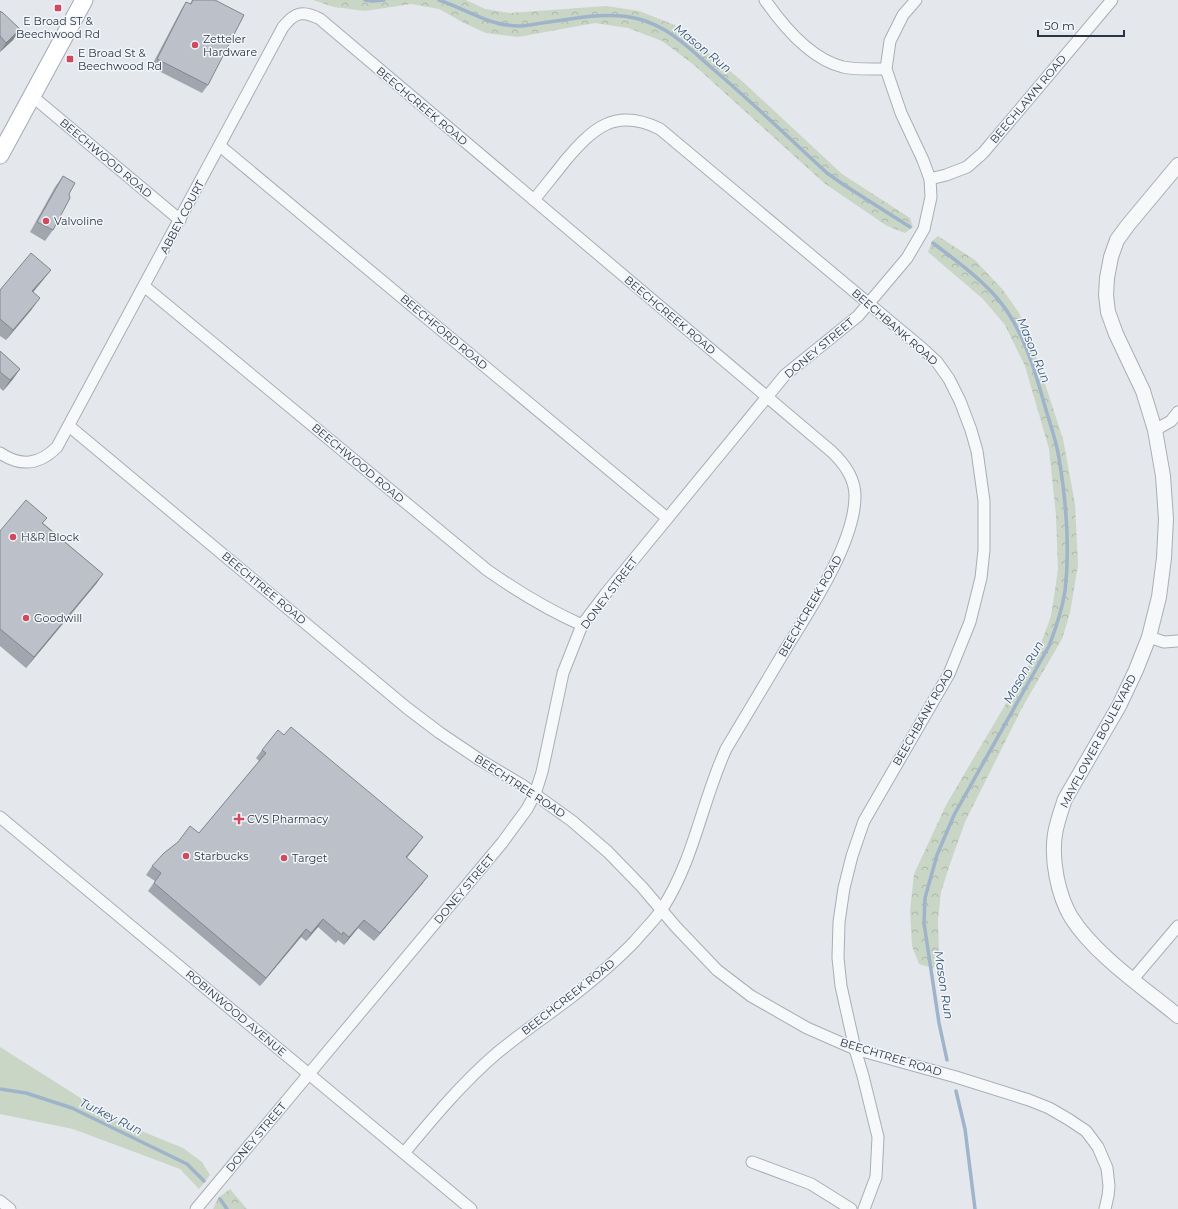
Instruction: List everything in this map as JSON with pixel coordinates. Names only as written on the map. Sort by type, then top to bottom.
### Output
[{"type":"main road","points":[[0,155],[84,0]]},
{"type":"street","points":[[765,0],[780,21],[797,38],[828,62],[844,67],[886,69]]},
{"type":"street","name":"DONEY STREET","points":[[196,1209],[502,843],[527,809],[535,794],[542,772],[563,673],[582,625],[667,518],[785,375],[858,316],[907,258],[924,230],[931,197],[930,179],[923,160],[901,113],[886,69],[890,41],[903,15],[916,0]]},
{"type":"street","name":"BEECHLAWN ROAD","points":[[930,179],[946,175],[966,167],[983,153],[1112,0]]},
{"type":"street","name":"ABBEY COURT","points":[[69,426],[283,27],[290,18],[300,13]]},
{"type":"street","name":"BEECHCREEK ROAD","points":[[300,13],[311,14],[320,20],[840,460],[848,471],[853,482],[855,495],[854,509],[842,550],[814,603],[726,749],[716,771],[687,860],[662,909],[649,926],[617,959],[570,998],[497,1053],[470,1078],[441,1108],[404,1153]]},
{"type":"street","name":"BEECHWOOD ROAD","points":[[32,96],[180,220]]},
{"type":"street","name":"BEECHBANK ROAD","points":[[534,200],[579,145],[593,131],[606,124],[617,121],[641,121],[660,128],[937,362],[949,379],[958,396],[971,430],[977,451],[984,501],[985,526],[981,578],[970,622],[949,674],[864,821],[852,856],[844,888],[839,922],[838,958],[841,986],[855,1049],[878,1137],[876,1177],[864,1209]]},
{"type":"street","name":"BEECHFORD ROAD","points":[[220,146],[667,518]]},
{"type":"street","name":"MAYFLOWER BOULEVARD","points":[[1178,165],[1128,225],[1118,240],[1111,257],[1107,278],[1106,295],[1108,312],[1116,334],[1143,391],[1155,430],[1163,476],[1165,527],[1164,558],[1158,597],[1149,637],[1136,670],[1119,706],[1065,799],[1059,815],[1055,835],[1054,852],[1059,888],[1064,902],[1071,917],[1084,935],[1112,962],[1178,1016]]},
{"type":"street","name":"BEECHWOOD ROAD","points":[[144,286],[487,570],[554,613],[582,625]]},
{"type":"street","points":[[1155,430],[1171,421],[1178,412]]},
{"type":"street","points":[[0,453],[15,461],[27,463],[38,460],[48,456],[57,447],[69,426]]},
{"type":"street","name":"BEECHTREE ROAD","points":[[69,426],[408,708],[440,733],[535,794],[572,821],[608,852],[662,909],[676,927],[718,970],[751,996],[807,1028],[855,1049],[956,1077],[1029,1100],[1049,1108],[1086,1131],[1098,1147],[1107,1168],[1109,1191],[1105,1209]]},
{"type":"street","points":[[1149,637],[1164,642],[1178,641]]},
{"type":"street","name":"ROBINWOOD AVENUE","points":[[0,817],[471,1209]]},
{"type":"street","points":[[1133,979],[1178,926]]},
{"type":"street","points":[[752,1162],[812,1184],[851,1209]]},
{"type":"street","points":[[0,1201],[10,1209]]},
{"type":"green space","points":[[313,0],[466,0],[485,9],[510,13],[606,6],[639,11],[675,25],[742,81],[842,174],[910,218],[913,227],[905,233],[887,226],[824,183],[694,65],[662,41],[628,28],[595,23],[518,37],[486,33],[439,9],[411,4],[365,11],[334,7]]},
{"type":"green space","points":[[938,236],[975,260],[1003,290],[1019,313],[1033,347],[1063,439],[1075,504],[1078,565],[1070,613],[1062,639],[1023,706],[965,822],[941,892],[938,920],[939,954],[933,968],[919,964],[912,946],[910,911],[914,874],[946,805],[1040,646],[1051,616],[1058,570],[1056,515],[1049,449],[1025,366],[1005,325],[983,299],[928,252],[932,241]]},
{"type":"green space","points":[[0,1047],[117,1121],[183,1148],[202,1162],[210,1175],[199,1189],[180,1169],[73,1129],[0,1114]]},
{"type":"green space","points":[[230,1189],[247,1209],[213,1209],[218,1198]]},
{"type":"building","name":"Zetteler Hardware","points":[[193,0],[215,0],[244,15],[208,85],[157,59],[186,2],[191,4]]},
{"type":"building","points":[[0,11],[20,29],[6,43],[0,36]]},
{"type":"building","name":"Valvoline","points":[[63,176],[75,183],[69,194],[70,198],[53,230],[37,222]]},
{"type":"building","points":[[31,253],[51,270],[32,291],[40,298],[13,330],[0,319],[0,290]]},
{"type":"building","points":[[0,351],[20,369],[10,380],[0,372]]},
{"type":"building","points":[[26,500],[47,518],[42,523],[103,574],[34,657],[0,629],[0,531]]},
{"type":"building","name":"Target","points":[[291,727],[423,837],[406,857],[428,876],[380,933],[364,920],[349,937],[343,932],[342,935],[323,919],[311,933],[306,929],[266,978],[154,883],[161,873],[152,866],[164,853],[178,842],[190,826],[199,833],[266,753],[262,750],[278,730],[284,735]]},
{"type":"waterway","name":"Mason Run","points":[[365,0],[384,0]]},
{"type":"waterway","name":"Mason Run","points":[[439,0],[487,20],[507,25],[524,26],[590,16],[615,16],[639,19],[660,27],[670,33],[696,54],[827,173],[910,227]]},
{"type":"waterway","name":"Mason Run","points":[[933,243],[990,290],[1006,309],[1020,334],[1036,375],[1058,451],[1064,491],[1067,542],[1065,591],[1049,646],[954,815],[937,855],[925,898],[924,923],[939,1023],[947,1060]]},
{"type":"waterway","name":"Turkey Run","points":[[0,1089],[26,1093],[72,1108],[187,1164],[204,1181]]},
{"type":"waterway","name":"Mason Run","points":[[956,1091],[965,1129],[975,1209]]},
{"type":"waterway","name":"Turkey Run","points":[[220,1199],[227,1209]]},
{"type":"place","name":"E Broad ST & Beechwood Rd","points":[[58,8]]},
{"type":"place","name":"Zetteler Hardware","points":[[195,45]]},
{"type":"place","name":"E Broad St & Beechwood Rd","points":[[70,59]]},
{"type":"place","name":"Valvoline","points":[[46,221]]},
{"type":"place","name":"H&R Block","points":[[13,537]]},
{"type":"place","name":"Goodwill","points":[[26,618]]},
{"type":"place","name":"CVS Pharmacy","points":[[239,819]]},
{"type":"place","name":"Starbucks","points":[[186,856]]},
{"type":"place","name":"Target","points":[[284,858]]}]
